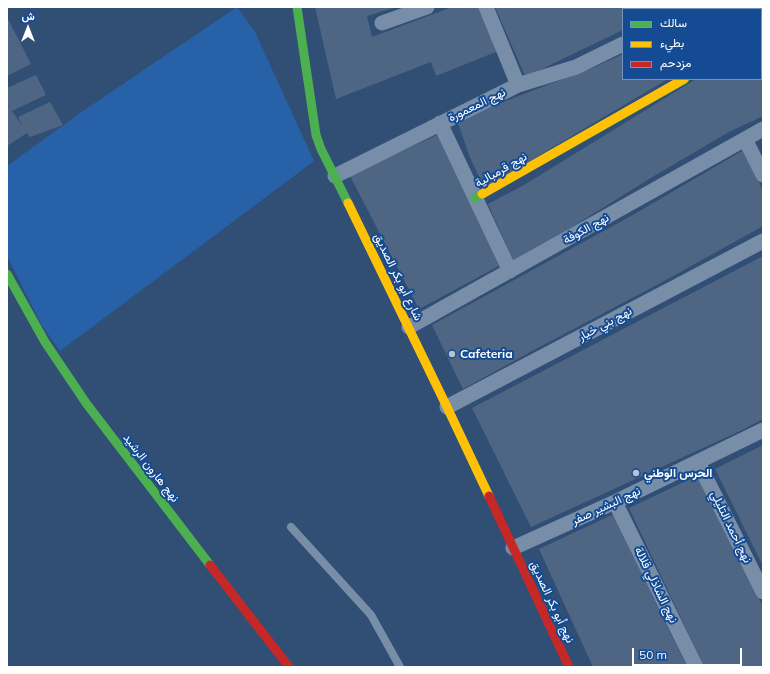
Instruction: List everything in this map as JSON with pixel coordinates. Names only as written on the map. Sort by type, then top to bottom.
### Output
[{"type":"street","name":"شارع أبو بكر الصديق","points":[[297,7],[316,135],[321,149],[409,328],[513,548]]},
{"type":"street","points":[[486,7],[518,85]]},
{"type":"street","points":[[382,23],[422,8]]},
{"type":"street","name":"نهج المعمورة","points":[[335,176],[518,85],[576,67],[622,44]]},
{"type":"street","name":"نهج قرمبالية","points":[[475,198],[683,80]]},
{"type":"street","points":[[440,123],[510,271]]},
{"type":"street","name":"نهج الكوفة","points":[[409,328],[763,129]]},
{"type":"street","points":[[745,139],[763,175]]},
{"type":"street","name":"نهج بني خيار","points":[[447,407],[763,240]]},
{"type":"street","name":"نهج هارون الرشيد","points":[[7,274],[27,313],[86,403],[289,667]]},
{"type":"street","name":"نهج البشير صفر","points":[[513,548],[615,502],[763,430]]},
{"type":"street","name":"نهج أحمد التليلي","points":[[698,462],[763,592]]},
{"type":"street","name":"نهج الشاذلي قلالة","points":[[615,502],[696,667]]},
{"type":"street","name":"نهج أبو بكر الصديق","points":[[513,548],[569,667]]},
{"type":"lane","points":[[291,528],[371,615],[400,667]]},
{"type":"shaded area","points":[[237,7],[255,32],[314,161],[60,351],[41,324],[7,256],[7,166],[83,111]]},
{"type":"building","points":[[315,7],[396,7],[367,16],[372,37],[452,7],[478,7],[498,51],[436,76],[431,62],[336,99]]},
{"type":"building","points":[[495,7],[667,7],[622,8],[622,30],[526,78]]},
{"type":"building","points":[[689,7],[732,8],[690,8]]},
{"type":"building","points":[[7,17],[31,64],[7,76]]},
{"type":"building","points":[[622,54],[622,80],[666,80],[484,188],[469,155],[458,123],[490,107],[597,66]]},
{"type":"building","points":[[762,68],[763,70],[763,116],[729,132],[514,262],[488,204],[524,185],[694,80],[762,80]]},
{"type":"building","points":[[36,75],[46,95],[12,111],[23,127],[18,117],[50,102],[63,125],[30,137],[27,133],[7,146],[7,107],[9,106],[7,103],[7,88]]},
{"type":"building","points":[[443,132],[499,266],[419,309],[350,176]]},
{"type":"building","points":[[747,148],[763,192],[763,226],[463,389],[432,325],[631,216]]},
{"type":"building","points":[[763,256],[763,419],[531,527],[472,408]]},
{"type":"building","points":[[763,445],[763,566],[715,469]]},
{"type":"building","points":[[699,475],[763,607],[763,667],[704,667],[629,508]]},
{"type":"building","points":[[614,514],[687,667],[593,667],[539,549]]},
{"type":"traffic: fast","points":[[297,7],[316,135],[321,149],[348,203]]},
{"type":"traffic: fast","points":[[482,194],[475,198],[683,80]]},
{"type":"traffic: fast","points":[[7,274],[45,342],[86,403],[210,565]]},
{"type":"traffic: slow","points":[[482,194],[682,80]]},
{"type":"traffic: slow","points":[[348,203],[489,496]]},
{"type":"traffic: jam","points":[[489,496],[569,667]]},
{"type":"traffic: jam","points":[[210,565],[289,667]]},
{"type":"place","name":"Cafeteria","points":[[452,354]]},
{"type":"place","name":"الحرس الوطني","points":[[636,473]]}]
